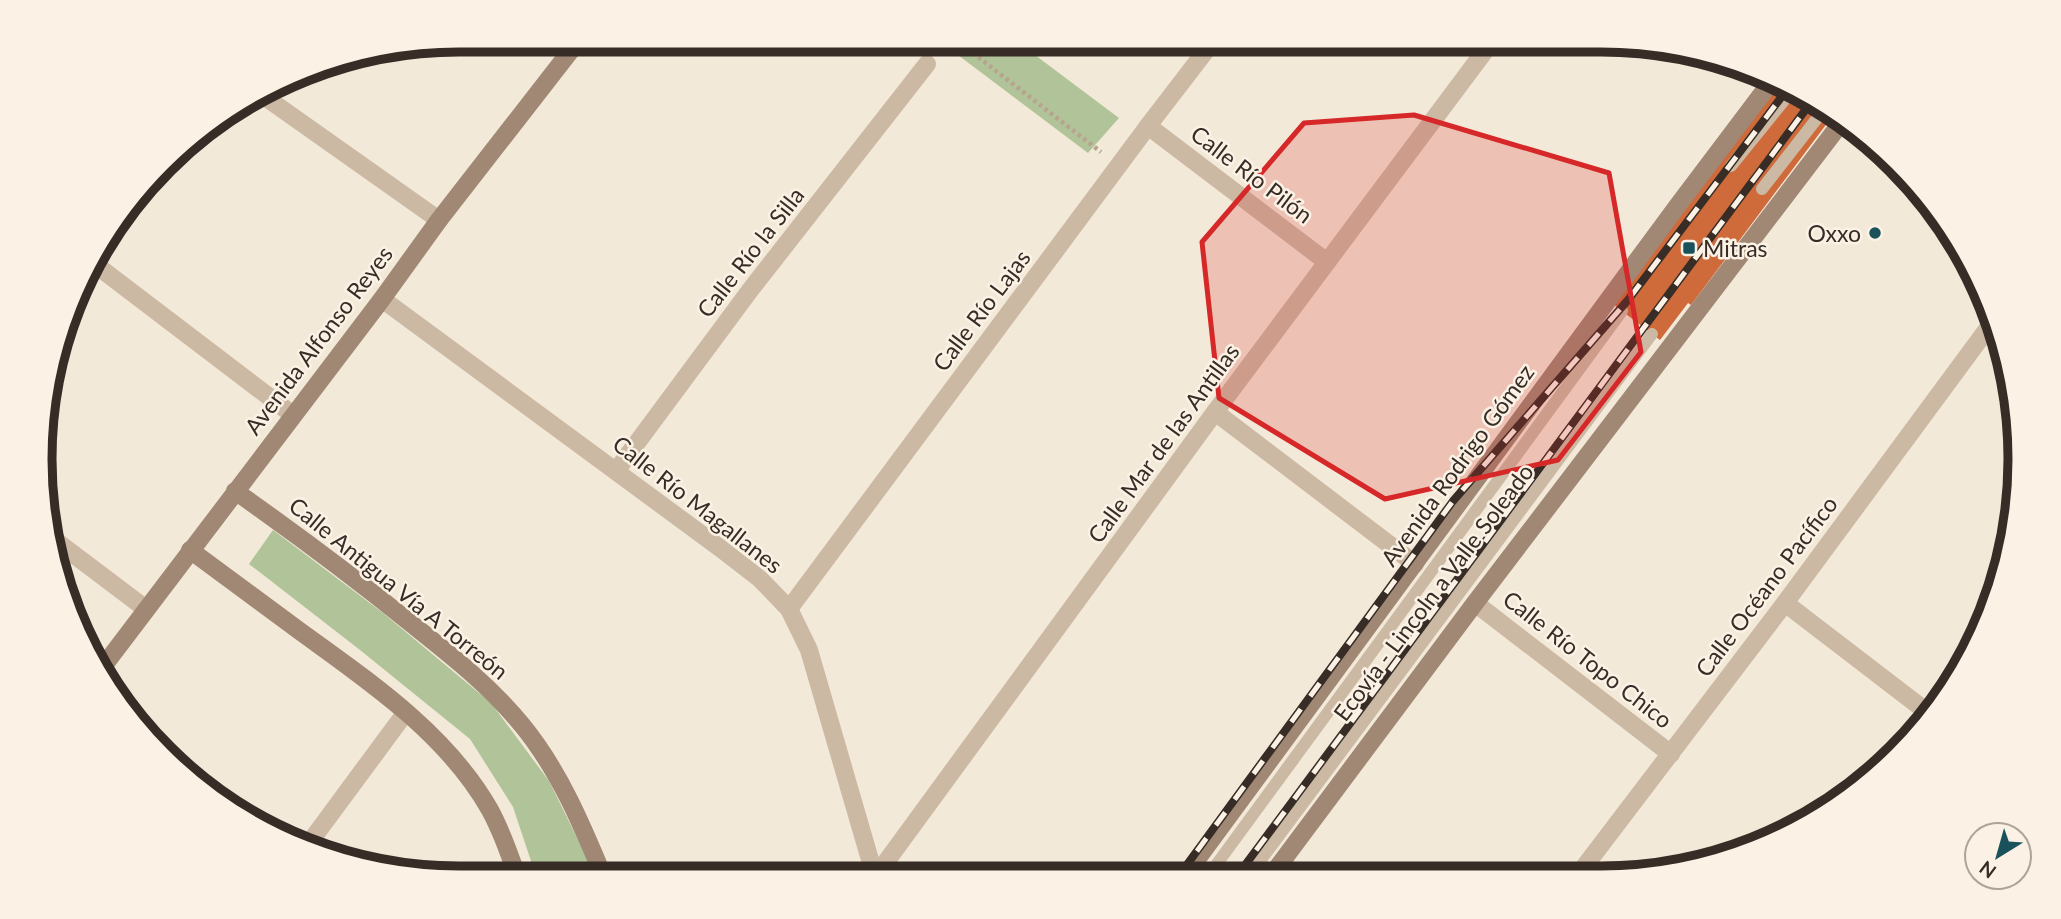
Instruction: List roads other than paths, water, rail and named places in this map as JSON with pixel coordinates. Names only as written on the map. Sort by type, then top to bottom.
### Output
[{"type":"main road","name":"Avenida Alfonso Reyes","points":[[106,662],[569,52]]},
{"type":"main road","name":"Avenida Rodrigo Gómez","points":[[1192,866],[1767,87]]},
{"type":"main road","points":[[1278,866],[1837,128]]},
{"type":"main road","name":"Calle Antigua Vía A Torreón","points":[[235,491],[331,559],[489,687],[523,726],[559,780],[582,822],[599,866]]},
{"type":"main road","points":[[190,550],[350,667],[434,737],[489,808],[514,866]]},
{"type":"street","name":"Calle Río Lajas","points":[[789,609],[1205,52]]},
{"type":"street","name":"Calle Mar de las Antillas","points":[[883,866],[1215,412],[1484,52]]},
{"type":"street","name":"Calle Río la Silla","points":[[616,471],[751,289],[927,64]]},
{"type":"street","points":[[269,100],[439,220]]},
{"type":"street","name":"Calle Río Pilón","points":[[1148,126],[1327,262]]},
{"type":"street","points":[[100,268],[293,415]]},
{"type":"street","name":"Calle Río Magallanes","points":[[382,299],[760,579],[789,609],[809,650],[872,866]]},
{"type":"street","name":"Calle Océano Pacífico","points":[[1585,866],[1785,603],[1987,329]]},
{"type":"street","points":[[1215,412],[1415,564]]},
{"type":"street","points":[[62,546],[146,609]]},
{"type":"street","name":"Calle Río Topo Chico","points":[[1475,603],[1671,754]]},
{"type":"street","points":[[1785,603],[1923,709]]},
{"type":"street","points":[[312,839],[406,712]]},
{"type":"lane","points":[[1731,166],[1787,97]]},
{"type":"lane","points":[[1762,189],[1819,116]]},
{"type":"lane","points":[[1215,866],[1622,311]]},
{"type":"lane","name":"Ecovía - Lincoln a Valle Soleado","points":[[1256,866],[1652,334]]},
{"type":"railway","points":[[1186,866],[1453,501],[1628,300],[1783,95]]},
{"type":"railway","points":[[1244,866],[1807,108]]},
{"type":"place","name":"Oxxo","points":[[1875,233]]},
{"type":"place","name":"Mitras","points":[[1689,248]]}]
